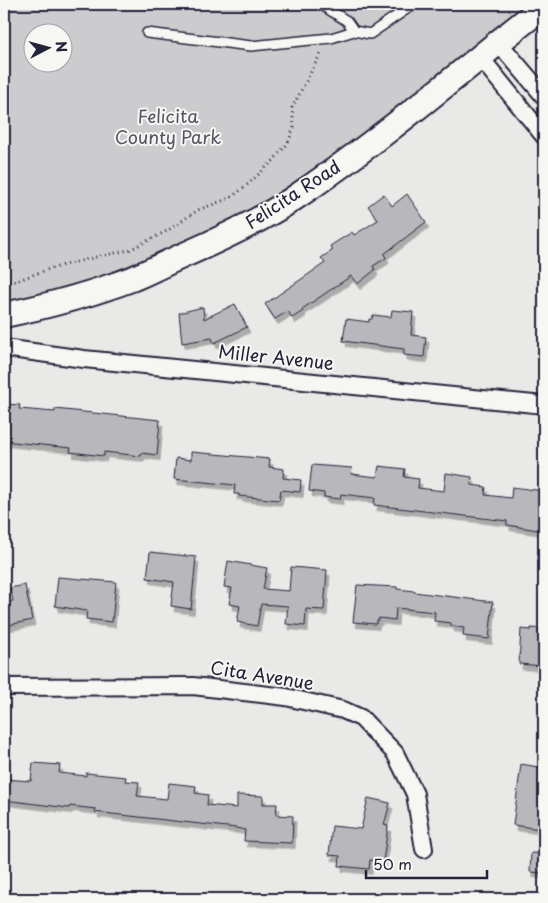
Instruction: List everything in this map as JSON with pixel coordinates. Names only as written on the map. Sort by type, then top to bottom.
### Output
[{"type":"main road","name":"Felicita Road","points":[[4,315],[104,289],[136,277],[249,225],[288,202],[360,151],[544,6]]},
{"type":"street","points":[[498,42],[544,96]]},
{"type":"street","points":[[480,57],[544,136]]},
{"type":"street","name":"Miller Avenue","points":[[4,348],[84,359],[544,406]]},
{"type":"street","name":"Cita Avenue","points":[[4,687],[193,686],[286,697],[343,710],[362,718],[394,753],[415,794],[424,849]]},
{"type":"lane","points":[[320,4],[347,21],[354,31]]},
{"type":"lane","points":[[147,33],[251,46],[331,38],[354,31],[370,34],[414,4]]},
{"type":"path","points":[[4,282],[16,281],[49,269],[129,250],[167,231],[198,210],[230,198],[273,161],[288,143],[294,127],[292,108],[331,38]]},
{"type":"green space","name":"Felicita County Park","points":[[4,4],[544,4],[249,225],[4,315]]},
{"type":"building","points":[[384,194],[392,206],[407,194],[426,222],[384,254],[386,258],[373,266],[375,270],[357,284],[351,276],[302,309],[303,311],[292,318],[288,311],[275,319],[265,304],[325,263],[321,258],[333,250],[330,246],[352,232],[354,235],[378,220],[368,206]]},
{"type":"building","points":[[235,304],[247,327],[214,343],[212,338],[182,343],[179,313],[203,307],[204,319]]},
{"type":"building","points":[[392,310],[413,312],[411,335],[426,337],[424,357],[404,355],[404,349],[343,341],[346,319],[369,322],[373,315],[391,317]]},
{"type":"building","points":[[4,404],[20,405],[19,409],[55,412],[55,409],[160,420],[157,455],[142,453],[141,456],[104,452],[104,456],[70,452],[71,448],[4,441]]},
{"type":"building","points":[[191,452],[270,459],[269,467],[284,469],[283,478],[301,480],[300,492],[281,490],[279,500],[239,496],[239,494],[234,494],[235,485],[174,479],[176,458],[191,460]]},
{"type":"building","points":[[312,465],[352,468],[351,474],[377,477],[379,466],[405,469],[404,477],[419,479],[418,488],[444,491],[446,473],[472,477],[471,485],[486,487],[485,495],[511,498],[512,487],[544,491],[544,531],[507,525],[507,521],[374,505],[375,498],[341,494],[340,499],[324,497],[324,493],[309,491]]},
{"type":"building","points":[[150,552],[196,557],[191,609],[171,606],[174,582],[147,578]]},
{"type":"building","points":[[228,561],[267,568],[263,589],[289,591],[291,567],[327,570],[324,610],[306,609],[305,626],[286,624],[288,606],[261,604],[257,626],[237,622],[240,606],[229,604],[232,588],[224,587]]},
{"type":"building","points":[[58,577],[116,582],[112,622],[86,619],[87,611],[55,606]]},
{"type":"building","points":[[25,585],[32,620],[4,626],[4,602],[13,601],[10,588]]},
{"type":"building","points":[[357,585],[397,587],[397,589],[414,592],[493,602],[489,639],[463,636],[464,628],[451,626],[451,623],[434,621],[435,612],[396,608],[395,620],[379,618],[376,624],[353,622]]},
{"type":"building","points":[[531,628],[544,629],[544,666],[519,664],[521,629],[531,630]]},
{"type":"building","points":[[33,763],[60,765],[59,773],[86,776],[86,773],[126,777],[125,781],[139,782],[137,796],[167,799],[169,783],[196,786],[195,793],[208,795],[207,805],[237,808],[237,795],[263,796],[263,804],[277,804],[276,815],[293,816],[292,843],[244,841],[245,830],[236,828],[95,812],[96,809],[70,806],[69,808],[4,800],[4,779],[31,781]]},
{"type":"building","points":[[521,764],[544,768],[544,799],[540,829],[513,825]]},
{"type":"building","points":[[368,798],[390,803],[384,825],[388,826],[383,861],[370,860],[369,869],[339,866],[340,856],[329,855],[332,826],[361,829]]},
{"type":"building","points":[[531,853],[544,854],[544,873],[530,872]]}]
